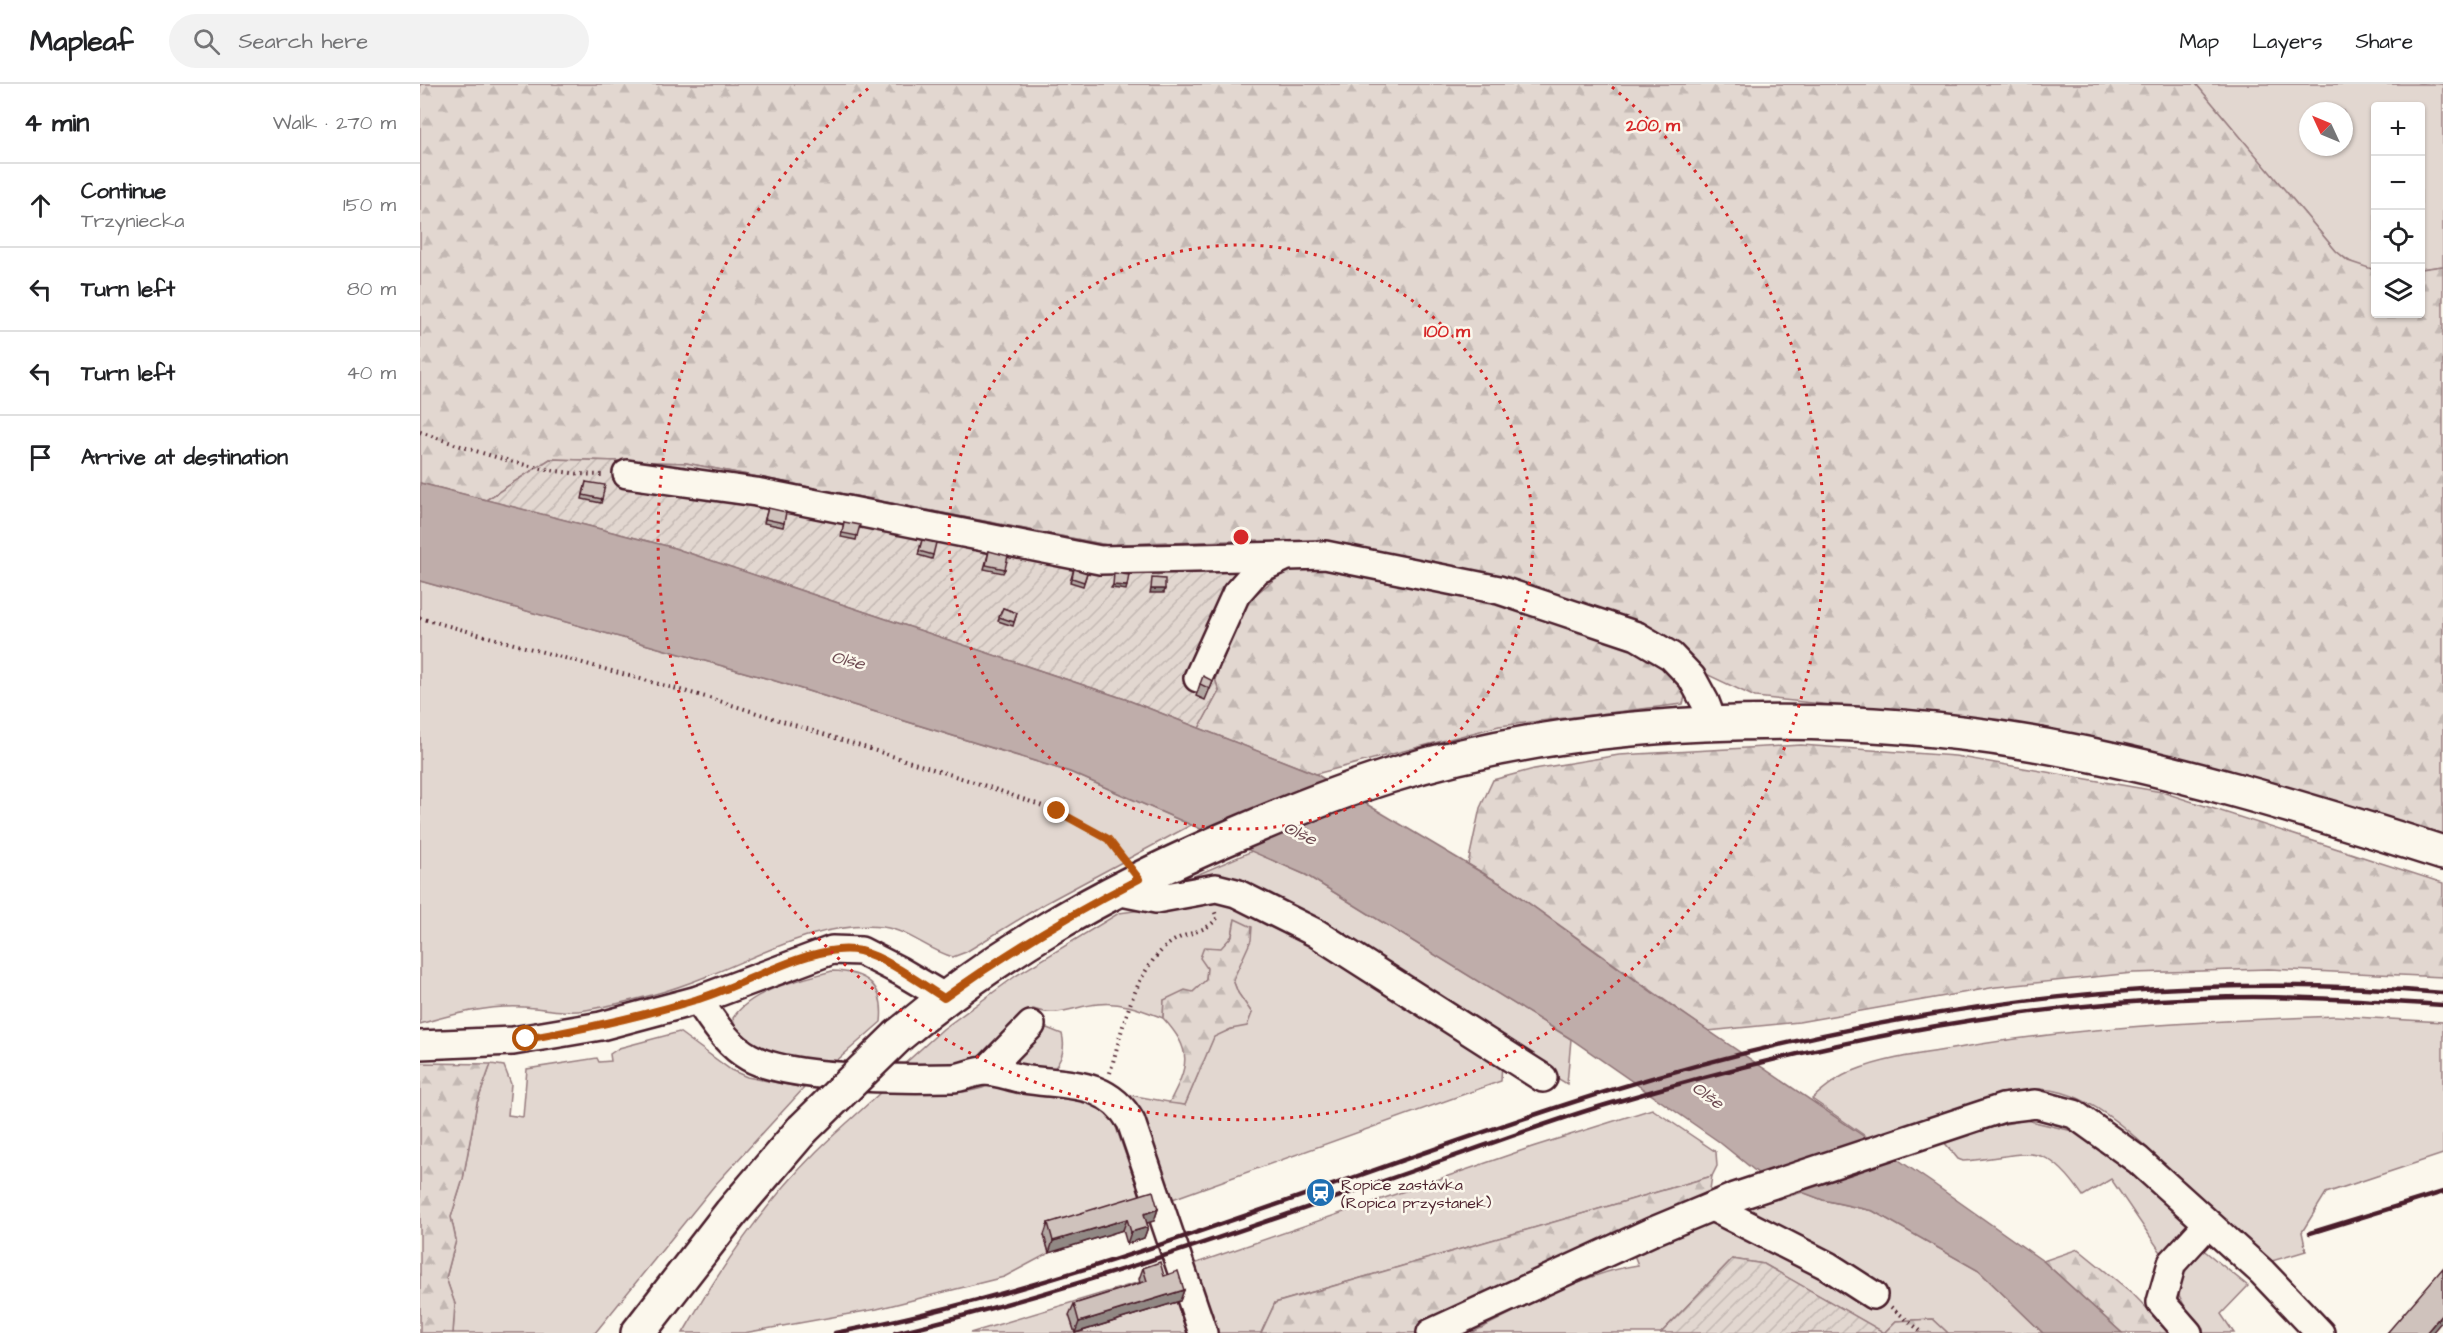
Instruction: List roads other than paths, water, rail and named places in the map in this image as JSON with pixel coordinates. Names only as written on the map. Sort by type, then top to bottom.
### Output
[{"type":"main road","points":[[638,1333],[731,1213],[801,1130],[899,1035],[944,998],[1012,949],[1139,879],[1286,813],[1391,776],[1528,744],[1713,723],[1862,726],[2020,742],[2085,754],[2195,781],[2351,824],[2443,853]]},
{"type":"street","points":[[627,474],[756,492],[1100,560],[1325,555],[1443,577],[1499,590],[1637,636],[1671,656],[1692,678],[1713,723]]},
{"type":"street","points":[[1198,678],[1236,594],[1257,570],[1287,556]]},
{"type":"street","points":[[1139,879],[1156,899],[1216,888],[1236,893],[1275,910],[1325,938],[1543,1078]]},
{"type":"street","points":[[420,1045],[520,1040],[601,1026],[699,1000],[832,950],[861,951],[900,971],[944,998]]},
{"type":"street","points":[[699,1000],[733,1046],[748,1057],[782,1069],[865,1077],[955,1078],[986,1071],[1023,1079],[1089,1088],[1111,1098],[1123,1107],[1131,1122],[1203,1333]]},
{"type":"street","points":[[986,1071],[1030,1024]]},
{"type":"street","points":[[1431,1333],[1651,1232],[1723,1202],[2003,1108],[2036,1104],[2074,1114],[2138,1160],[2207,1225],[2262,1272],[2320,1333]]},
{"type":"street","points":[[1723,1202],[1873,1295]]},
{"type":"street","points":[[2188,1333],[2161,1302],[2172,1263],[2207,1225]]},
{"type":"water","name":"Olše","points":[[420,483],[671,547],[1125,699],[1316,774],[1506,887],[1653,993],[2043,1261],[2122,1333],[2043,1333],[1979,1271],[1873,1211],[1823,1200],[1764,1178],[1718,1141],[1571,1039],[1306,875],[1070,772],[769,679],[420,581]]},
{"type":"railway","points":[[835,1333],[934,1311],[1031,1285],[1128,1255],[1605,1092],[1708,1063],[1811,1038],[1915,1017],[2019,1002],[2124,991],[2230,986],[2336,987],[2443,993]]},
{"type":"railway","points":[[895,1333],[1092,1279],[1286,1215],[1587,1110],[1685,1082],[1831,1047],[1978,1019],[2128,1002],[2263,997],[2443,1005]]},
{"type":"railway","points":[[2310,1233],[2443,1192]]},
{"type":"place","name":"Ropice zastávka (Ropica przystanek)","points":[[1320,1193]]}]
